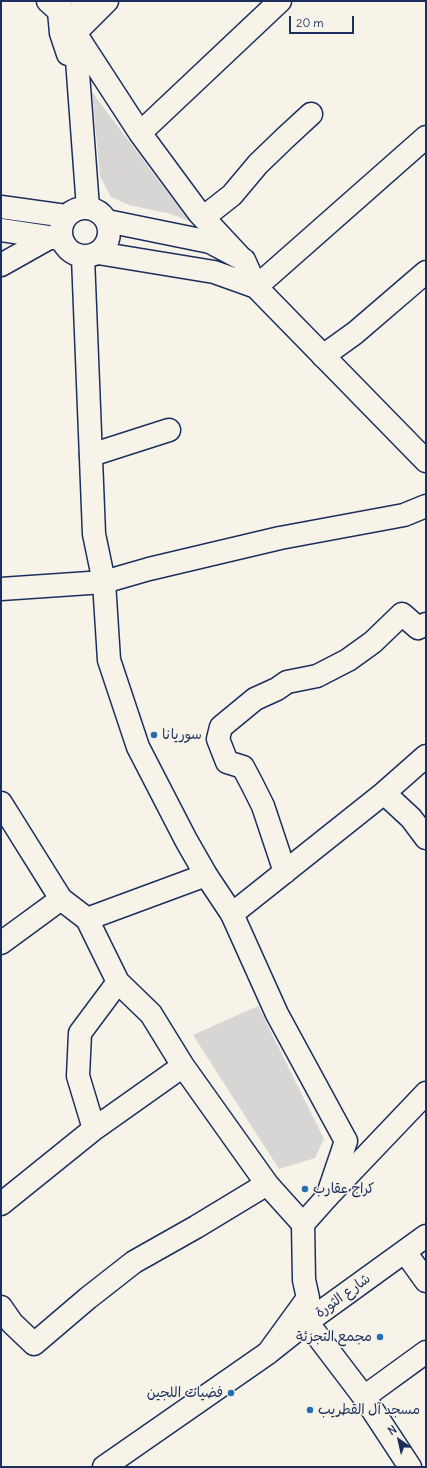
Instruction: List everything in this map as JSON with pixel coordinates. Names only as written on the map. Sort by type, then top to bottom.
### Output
[{"type":"street","points":[[84,1],[75,33],[88,208]]},
{"type":"street","points":[[75,33],[107,1]]},
{"type":"street","points":[[140,133],[280,1]]},
{"type":"street","points":[[56,4],[140,133],[204,217],[244,260],[256,287],[426,461]]},
{"type":"street","points":[[56,4],[61,33],[67,51],[77,71]]},
{"type":"street","points":[[204,217],[232,195],[258,164],[311,114]]},
{"type":"street","points":[[256,287],[426,137]]},
{"type":"street","points":[[1,207],[66,216]]},
{"type":"street","points":[[1,265],[55,238],[60,231],[66,216],[80,208],[88,208],[102,214],[107,221],[109,228],[109,236],[106,244],[101,251],[90,255]]},
{"type":"street","points":[[107,221],[210,242],[244,260]]},
{"type":"street","points":[[1,230],[55,238],[70,252],[214,272],[256,287]]},
{"type":"street","points":[[90,255],[91,455],[94,534],[104,582],[109,660],[138,747],[186,840],[232,914],[278,1014],[346,1141],[327,1197]]},
{"type":"street","points":[[323,356],[355,333],[426,272]]},
{"type":"street","points":[[91,455],[170,430]]},
{"type":"street","points":[[1,589],[104,582],[149,569],[280,538],[404,515],[426,506]]},
{"type":"street","points":[[285,872],[263,806],[252,784],[243,767],[227,762],[218,739],[221,727],[255,699],[277,689],[287,682],[317,676],[348,660],[373,642],[402,614],[418,628],[426,624]]},
{"type":"street","points":[[232,914],[384,793],[426,756]]},
{"type":"street","points":[[384,793],[411,818],[426,838]]},
{"type":"street","points":[[1,803],[8,832],[61,899],[87,919],[118,982],[151,1014],[183,1066],[267,1184],[303,1224],[304,1280],[308,1298],[268,1353]]},
{"type":"street","points":[[87,919],[206,874]]},
{"type":"street","points":[[1,943],[61,899]]},
{"type":"street","points":[[94,1129],[78,1076],[80,1033],[118,982]]},
{"type":"street","points":[[1,1204],[94,1129],[183,1066]]},
{"type":"street","points":[[303,1224],[426,1093]]},
{"type":"street","points":[[5,1322],[34,1344],[88,1298],[134,1262],[267,1184]]},
{"type":"street","name":"شارع الثورة","points":[[104,1467],[268,1353],[307,1322],[426,1236]]},
{"type":"street","points":[[405,1252],[426,1281]]},
{"type":"street","points":[[307,1322],[364,1398],[410,1467]]},
{"type":"street","points":[[364,1398],[426,1352]]},
{"type":"shaded area","points":[[92,92],[189,221],[171,214],[129,205],[111,197],[100,176]]},
{"type":"shaded area","points":[[258,1006],[324,1139],[315,1158],[279,1169],[193,1035]]},
{"type":"place","name":"سوريانا","points":[[154,735]]},
{"type":"place","name":"كراج عقارب","points":[[305,1189]]},
{"type":"place","name":"مجمع التجزئة","points":[[380,1337]]},
{"type":"place","name":"فضيات اللجين","points":[[231,1393]]},
{"type":"place","name":"مسجد آل القطريب","points":[[310,1410]]}]
